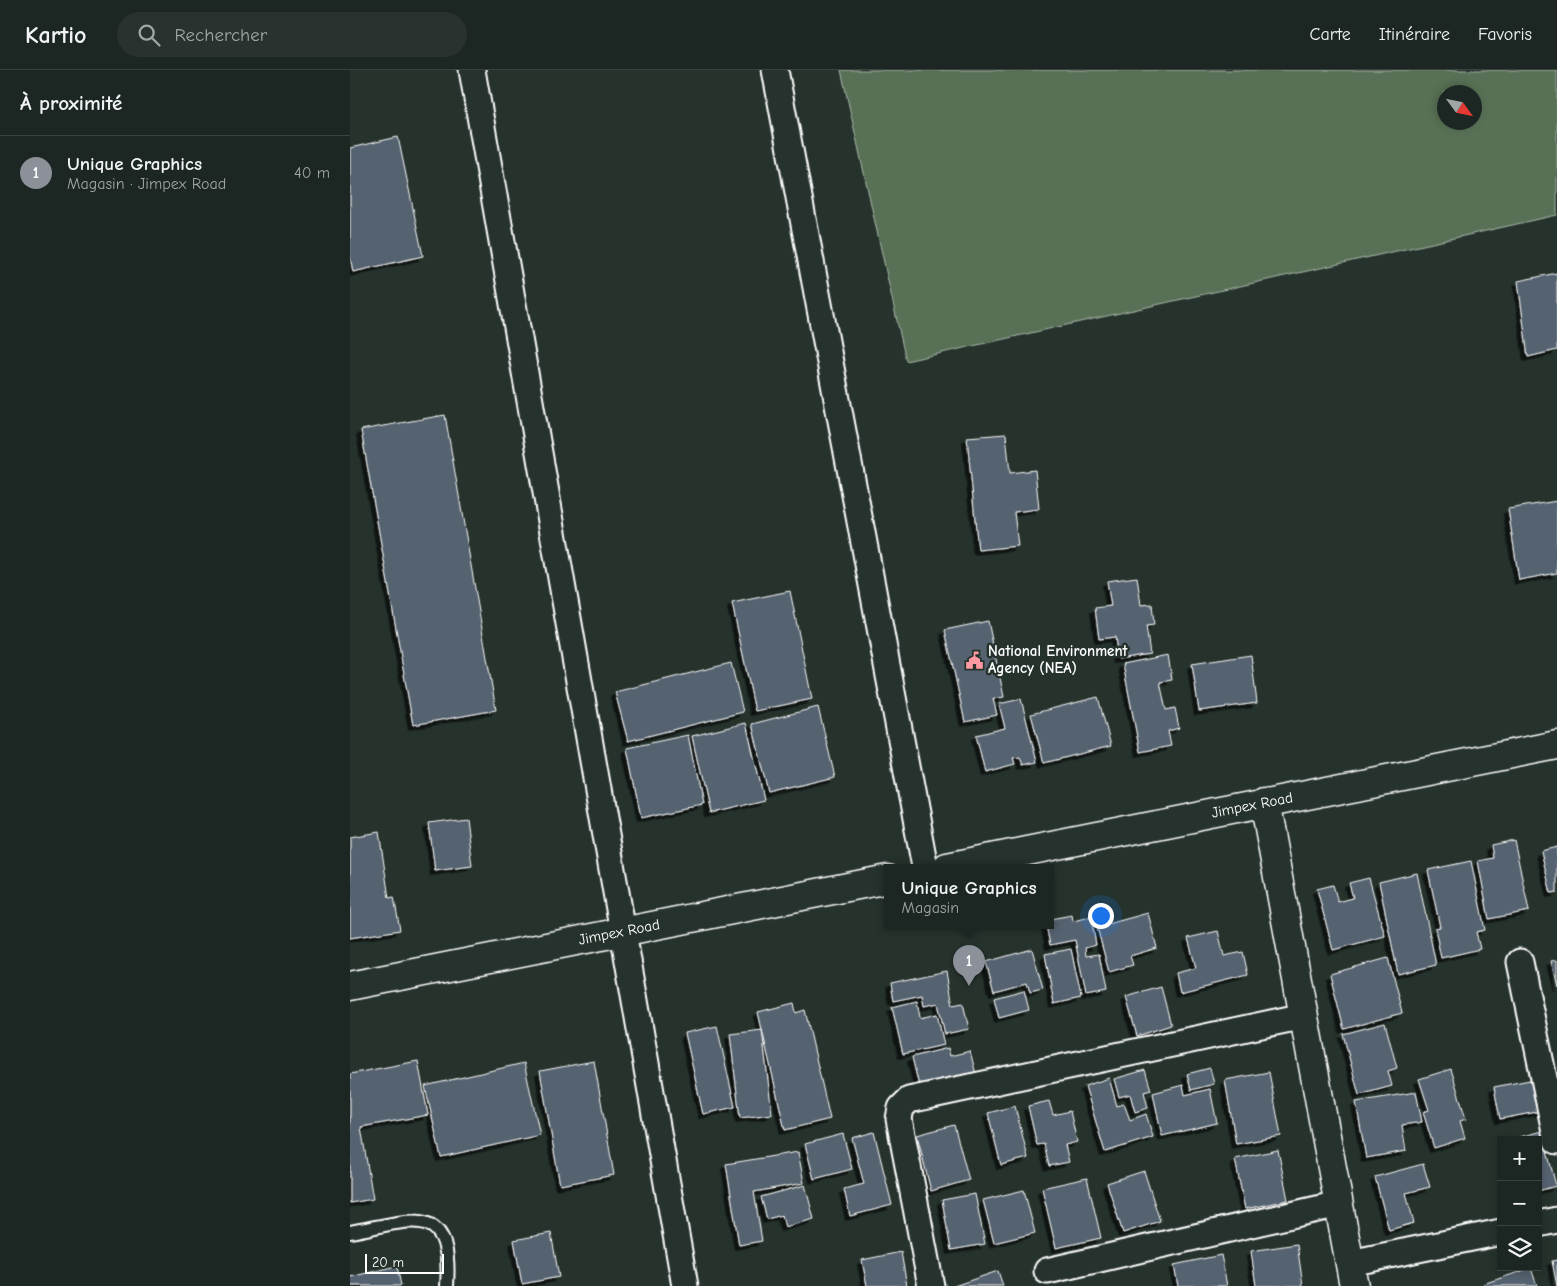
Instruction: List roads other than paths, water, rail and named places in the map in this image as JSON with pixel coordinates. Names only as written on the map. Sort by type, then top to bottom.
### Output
[{"type":"street","points":[[472,70],[685,1286]]},
{"type":"street","points":[[775,70],[924,864]]},
{"type":"street","name":"Jimpex Road","points":[[962,864],[1264,802],[1557,745]]},
{"type":"street","points":[[1264,802],[1352,1275],[1497,1233]]},
{"type":"street","name":"Jimpex Road","points":[[350,986],[884,880]]},
{"type":"street","points":[[1520,962],[1557,1141]]},
{"type":"street","points":[[931,1286],[899,1119],[901,1108],[909,1100],[1304,1016]]},
{"type":"street","points":[[1047,1271],[1339,1204]]},
{"type":"street","points":[[1542,1223],[1557,1220]]},
{"type":"lane","points":[[350,1232],[418,1220],[432,1225],[443,1238],[448,1266],[447,1286]]},
{"type":"place","name":"National Environment Agency (NEA)","points":[[974,660]]},
{"type":"place","name":"Unique Graphics","points":[[969,986]]}]
